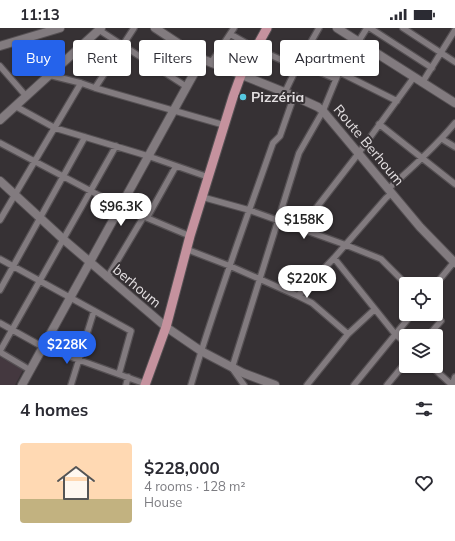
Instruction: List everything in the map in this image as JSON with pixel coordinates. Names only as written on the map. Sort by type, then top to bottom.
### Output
[{"type":"main road","points":[[0,46],[60,28]]},
{"type":"main road","name":"Route Berhoum","points":[[155,28],[165,31],[177,40]]},
{"type":"main road","points":[[260,40],[267,28]]},
{"type":"main road","points":[[338,28],[355,40]]},
{"type":"main road","points":[[65,61],[100,29]]},
{"type":"main road","points":[[379,55],[455,103]]},
{"type":"main road","name":"Route Berhoum","points":[[206,61],[214,64]]},
{"type":"main road","points":[[0,120],[48,76]]},
{"type":"main road","points":[[22,385],[193,76]]},
{"type":"main road","points":[[145,384],[166,327],[190,236],[241,76]]},
{"type":"main road","name":"Route Berhoum","points":[[244,76],[285,92],[323,111],[420,227],[454,262]]},
{"type":"main road","name":"berhoum","points":[[0,181],[63,239],[166,327],[201,351],[232,368],[263,383],[275,385]]},
{"type":"street","points":[[127,40],[134,28]]},
{"type":"street","points":[[211,63],[234,28]]},
{"type":"street","points":[[312,40],[319,28]]},
{"type":"street","points":[[359,40],[367,28]]},
{"type":"street","points":[[370,28],[432,68]]},
{"type":"street","points":[[403,28],[455,62]]},
{"type":"street","points":[[100,29],[115,40]]},
{"type":"street","points":[[422,83],[455,31]]},
{"type":"street","points":[[230,34],[241,40]]},
{"type":"street","points":[[131,51],[187,87]]},
{"type":"street","points":[[0,66],[26,96]]},
{"type":"street","points":[[53,76],[224,125]]},
{"type":"street","points":[[95,88],[103,76]]},
{"type":"street","points":[[285,92],[293,76]]},
{"type":"street","points":[[328,76],[336,79]]},
{"type":"street","points":[[244,385],[232,368],[299,153],[323,111],[337,76]]},
{"type":"street","points":[[347,76],[397,101]]},
{"type":"street","points":[[300,229],[358,154],[414,77]]},
{"type":"street","points":[[0,220],[34,161],[56,128],[81,83]]},
{"type":"street","points":[[191,385],[201,351],[249,210],[273,143],[280,136],[294,96]]},
{"type":"street","points":[[15,106],[56,128],[148,156],[208,177]]},
{"type":"street","points":[[298,296],[346,245],[390,191],[442,139],[455,123]]},
{"type":"street","points":[[379,124],[455,184]]},
{"type":"street","points":[[1,286],[85,137]]},
{"type":"street","points":[[442,139],[455,147]]},
{"type":"street","points":[[0,143],[120,206],[190,236]]},
{"type":"street","points":[[30,370],[0,352],[116,146]]},
{"type":"street","points":[[108,278],[176,166]]},
{"type":"street","points":[[202,197],[278,220],[381,259],[399,277]]},
{"type":"street","points":[[186,250],[230,266],[312,303],[348,334]]},
{"type":"street","points":[[334,258],[399,337]]},
{"type":"street","points":[[0,259],[131,331],[118,374]]},
{"type":"street","points":[[442,277],[454,262]]},
{"type":"street","points":[[307,385],[348,334],[375,309]]},
{"type":"street","points":[[71,385],[94,311]]},
{"type":"street","points":[[354,385],[406,321]]},
{"type":"street","points":[[434,329],[440,321]]},
{"type":"street","points":[[0,323],[43,347],[145,384]]},
{"type":"street","points":[[387,385],[399,370]]},
{"type":"street","points":[[439,373],[452,385],[455,377]]},
{"type":"street","points":[[126,385],[128,377]]},
{"type":"shaded area","points":[[0,357],[23,370],[15,385],[0,385]]},
{"type":"place","name":"Pizzéria","points":[[243,97]]}]
